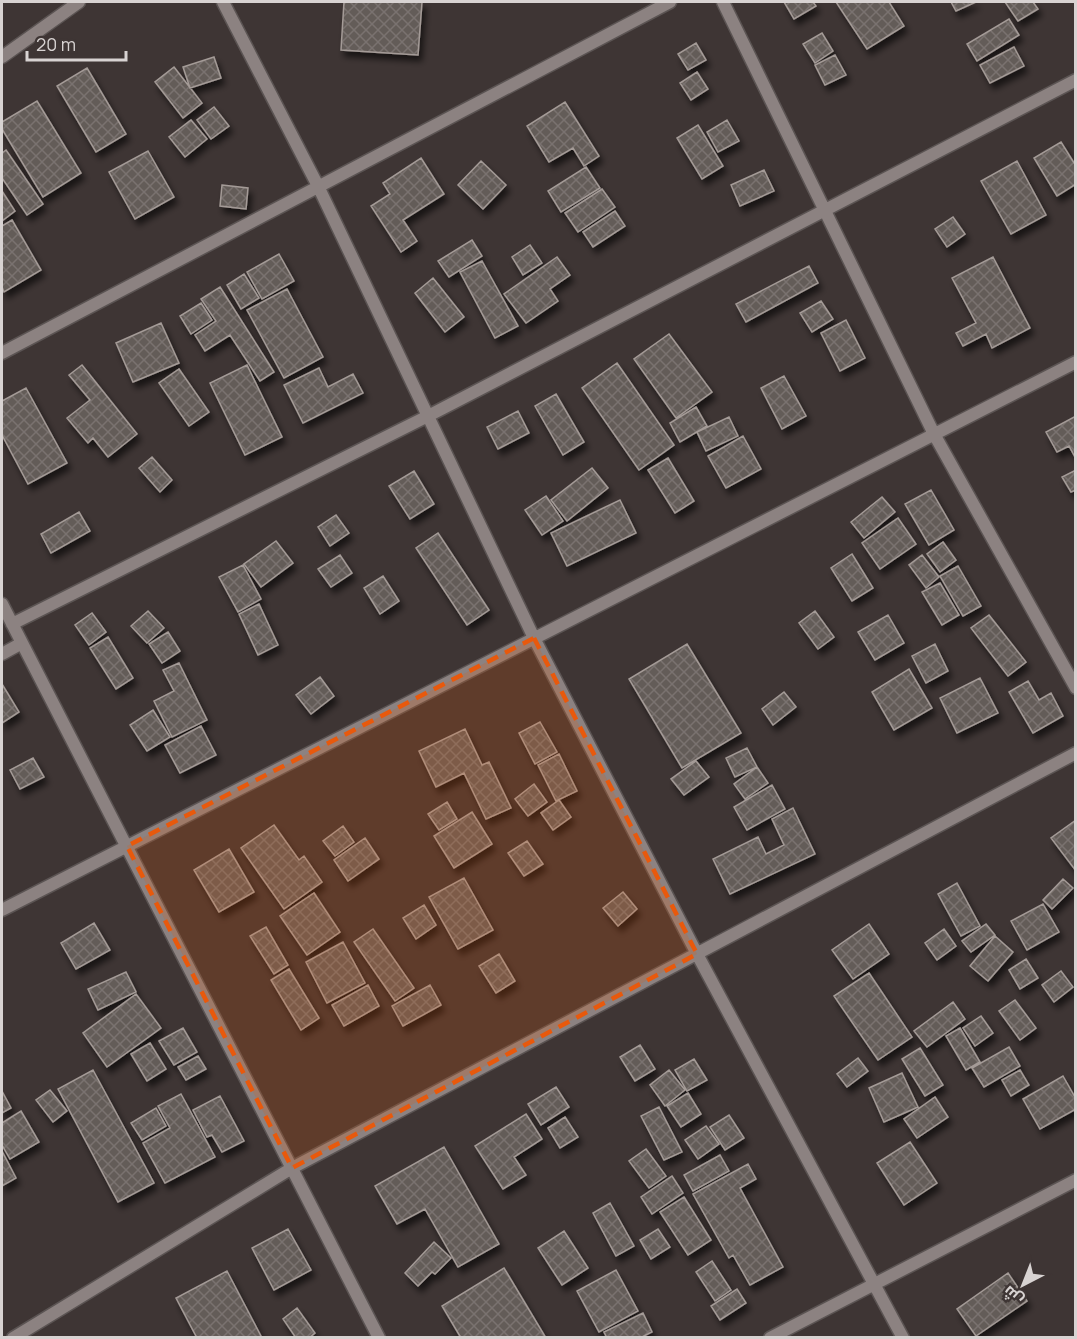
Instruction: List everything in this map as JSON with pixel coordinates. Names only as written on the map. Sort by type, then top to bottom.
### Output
[{"type":"street","points":[[2,57],[78,2]]},
{"type":"street","points":[[223,2],[318,186],[534,639],[697,954],[903,1338]]},
{"type":"street","points":[[2,353],[670,2]]},
{"type":"street","points":[[723,2],[934,434],[1076,688]]},
{"type":"street","points":[[12,624],[428,416],[1076,80]]},
{"type":"street","points":[[2,910],[1076,362]]},
{"type":"street","points":[[2,604],[379,1338]]},
{"type":"street","points":[[2,654],[22,643]]},
{"type":"street","points":[[13,1338],[292,1168],[1076,753]]},
{"type":"street","points":[[770,1338],[1076,1180]]},
{"type":"highlighted area","points":[[534,638],[697,954],[292,1168],[127,846]]},
{"type":"building","points":[[344,2],[422,2],[418,55],[341,50]]},
{"type":"building","points":[[784,2],[813,2],[816,6],[794,19]]},
{"type":"building","points":[[836,2],[889,2],[904,26],[867,49]]},
{"type":"building","points":[[951,2],[976,2],[956,11]]},
{"type":"building","points":[[1005,2],[1033,2],[1038,9],[1018,21]]},
{"type":"building","points":[[1009,19],[1019,35],[977,61],[967,44]]},
{"type":"building","points":[[822,33],[833,51],[815,63],[803,44]]},
{"type":"building","points":[[696,43],[706,60],[688,70],[678,54]]},
{"type":"building","points":[[1014,47],[1024,66],[990,83],[980,65]]},
{"type":"building","points":[[835,55],[846,75],[825,85],[815,65]]},
{"type":"building","points":[[214,57],[221,78],[190,88],[183,67]]},
{"type":"building","points":[[174,67],[202,103],[183,118],[155,82]]},
{"type":"building","points":[[87,68],[126,134],[96,152],[57,86]]},
{"type":"building","points":[[697,72],[708,89],[691,100],[680,83]]},
{"type":"building","points":[[37,101],[81,173],[43,197],[2,129],[2,122]]},
{"type":"building","points":[[565,102],[599,156],[584,166],[573,148],[549,162],[527,126]]},
{"type":"building","points":[[214,107],[229,126],[211,139],[197,120]]},
{"type":"building","points":[[191,120],[207,139],[185,157],[169,137]]},
{"type":"building","points":[[727,120],[739,141],[718,152],[707,132]]},
{"type":"building","points":[[698,125],[723,166],[702,179],[677,138]]},
{"type":"building","points":[[1061,142],[1076,166],[1076,184],[1057,196],[1034,158]]},
{"type":"building","points":[[6,150],[43,204],[27,215],[2,178],[2,153]]},
{"type":"building","points":[[148,151],[174,197],[135,219],[109,172]]},
{"type":"building","points":[[421,158],[444,194],[403,220],[417,241],[401,252],[371,206],[390,194],[383,183]]},
{"type":"building","points":[[481,161],[506,185],[483,209],[458,185]]},
{"type":"building","points":[[1017,161],[1046,215],[1011,234],[981,181]]},
{"type":"building","points":[[586,167],[600,188],[561,212],[548,191]]},
{"type":"building","points":[[764,170],[774,191],[740,206],[731,185]]},
{"type":"building","points":[[222,185],[248,188],[246,209],[220,206]]},
{"type":"building","points":[[602,189],[615,207],[578,232],[565,213]]},
{"type":"building","points":[[2,191],[15,211],[2,221]]},
{"type":"building","points":[[615,211],[625,226],[593,247],[583,232]]},
{"type":"building","points":[[953,217],[965,234],[947,247],[935,229]]},
{"type":"building","points":[[12,220],[41,270],[4,292],[2,287],[2,226]]},
{"type":"building","points":[[472,240],[482,256],[449,277],[438,261]]},
{"type":"building","points":[[530,245],[542,263],[523,275],[512,257]]},
{"type":"building","points":[[279,254],[294,281],[262,299],[247,272]]},
{"type":"building","points":[[557,257],[570,275],[550,289],[558,301],[526,323],[504,294]]},
{"type":"building","points":[[993,257],[1030,328],[992,348],[986,334],[963,346],[956,333],[976,323],[952,278]]},
{"type":"building","points":[[482,261],[518,326],[495,338],[460,272]]},
{"type":"building","points":[[809,266],[818,283],[746,322],[736,304]]},
{"type":"building","points":[[244,274],[259,298],[241,309],[227,285]]},
{"type":"building","points":[[433,278],[464,317],[445,332],[415,293]]},
{"type":"building","points":[[220,287],[274,372],[260,381],[230,335],[205,351],[195,335],[216,321],[201,299]]},
{"type":"building","points":[[287,289],[323,357],[284,378],[247,310]]},
{"type":"building","points":[[821,301],[833,319],[812,332],[800,313]]},
{"type":"building","points":[[201,303],[212,320],[191,334],[180,316]]},
{"type":"building","points":[[846,320],[865,358],[840,371],[821,333]]},
{"type":"building","points":[[161,323],[179,363],[133,382],[116,343]]},
{"type":"building","points":[[669,334],[712,392],[676,418],[634,359]]},
{"type":"building","points":[[617,363],[674,445],[639,470],[582,388]]},
{"type":"building","points":[[82,365],[137,434],[108,457],[93,438],[88,443],[67,418],[90,400],[69,375]]},
{"type":"building","points":[[247,365],[282,437],[245,455],[210,383]]},
{"type":"building","points":[[319,368],[328,387],[353,374],[363,393],[303,423],[284,385]]},
{"type":"building","points":[[179,369],[209,412],[189,426],[159,383]]},
{"type":"building","points":[[784,376],[806,416],[782,429],[761,388]]},
{"type":"building","points":[[26,388],[67,463],[28,484],[2,435],[2,401]]},
{"type":"building","points":[[556,394],[584,442],[563,455],[535,406]]},
{"type":"building","points":[[696,407],[707,426],[680,442],[670,423]]},
{"type":"building","points":[[518,411],[529,433],[498,449],[487,427]]},
{"type":"building","points":[[1076,416],[1076,459],[1069,446],[1057,452],[1046,432]]},
{"type":"building","points":[[729,417],[738,436],[706,451],[697,432]]},
{"type":"building","points":[[743,436],[761,469],[726,488],[708,456]]},
{"type":"building","points":[[152,457],[172,480],[160,492],[139,468]]},
{"type":"building","points":[[668,458],[694,501],[675,513],[648,470]]},
{"type":"building","points":[[592,468],[608,488],[567,521],[551,500]]},
{"type":"building","points":[[1076,470],[1076,490],[1071,492],[1062,477]]},
{"type":"building","points":[[414,471],[434,504],[410,519],[389,486]]},
{"type":"building","points":[[931,490],[954,530],[929,545],[905,504]]},
{"type":"building","points":[[546,496],[563,521],[542,535],[525,510]]},
{"type":"building","points":[[882,497],[895,512],[864,538],[851,522]]},
{"type":"building","points":[[620,500],[636,533],[567,566],[551,533]]},
{"type":"building","points":[[79,512],[90,531],[51,553],[41,534]]},
{"type":"building","points":[[336,515],[349,533],[330,546],[318,527]]},
{"type":"building","points":[[898,518],[916,544],[880,569],[862,543]]},
{"type":"building","points":[[438,533],[489,610],[467,625],[416,548]]},
{"type":"building","points":[[276,541],[293,563],[261,587],[244,564]]},
{"type":"building","points":[[943,542],[956,560],[940,572],[927,554]]},
{"type":"building","points":[[852,554],[873,588],[852,601],[831,568]]},
{"type":"building","points":[[340,555],[352,573],[331,587],[318,569]]},
{"type":"building","points":[[922,555],[939,577],[926,588],[909,565]]},
{"type":"building","points":[[243,565],[261,599],[238,612],[219,577]]},
{"type":"building","points":[[958,566],[981,606],[963,616],[940,576]]},
{"type":"building","points":[[383,576],[399,601],[380,614],[364,588]]},
{"type":"building","points":[[940,583],[959,615],[942,625],[922,592]]},
{"type":"building","points":[[259,604],[278,645],[258,655],[239,614]]},
{"type":"building","points":[[148,611],[164,628],[147,643],[131,626]]},
{"type":"building","points":[[815,611],[834,637],[818,649],[799,623]]},
{"type":"building","points":[[92,613],[106,632],[89,645],[75,625]]},
{"type":"building","points":[[888,615],[904,643],[875,660],[858,632]]},
{"type":"building","points":[[989,615],[1026,662],[1008,676],[971,628]]},
{"type":"building","points":[[168,632],[180,651],[162,663],[149,644]]},
{"type":"building","points":[[108,637],[133,678],[116,689],[90,648]]},
{"type":"building","points":[[687,644],[741,733],[682,768],[629,679]]},
{"type":"building","points":[[935,644],[948,671],[926,683],[912,656]]},
{"type":"building","points":[[179,663],[207,720],[172,737],[154,701],[174,691],[163,670]]},
{"type":"building","points":[[909,669],[932,708],[894,730],[872,692]]},
{"type":"building","points":[[320,677],[334,696],[311,714],[296,695]]},
{"type":"building","points":[[980,678],[998,713],[957,733],[940,698]]},
{"type":"building","points":[[1028,681],[1039,700],[1051,693],[1063,716],[1033,733],[1009,692]]},
{"type":"building","points":[[2,684],[19,712],[2,723]]},
{"type":"building","points":[[784,692],[796,707],[773,725],[762,709]]},
{"type":"building","points":[[153,710],[170,737],[147,751],[130,725]]},
{"type":"building","points":[[540,722],[557,752],[535,764],[519,733]]},
{"type":"building","points":[[201,726],[216,755],[180,773],[165,745]]},
{"type":"building","points":[[465,729],[482,765],[489,762],[511,808],[486,819],[464,773],[436,787],[419,751]]},
{"type":"building","points":[[747,748],[757,767],[735,777],[726,758]]},
{"type":"building","points":[[559,754],[577,791],[556,801],[538,765]]},
{"type":"building","points":[[33,758],[44,777],[20,789],[10,770]]},
{"type":"building","points":[[696,761],[709,777],[684,795],[671,779]]},
{"type":"building","points":[[757,767],[768,783],[745,799],[734,784]]},
{"type":"building","points":[[534,784],[547,802],[528,816],[515,799]]},
{"type":"building","points":[[772,785],[785,809],[747,830],[734,807]]},
{"type":"building","points":[[559,800],[571,817],[553,830],[541,813]]},
{"type":"building","points":[[447,802],[457,819],[439,830],[428,814]]},
{"type":"building","points":[[793,808],[815,854],[730,894],[713,859],[758,837],[766,854],[784,845],[772,819]]},
{"type":"building","points":[[472,812],[492,844],[454,868],[434,836]]},
{"type":"building","points":[[1076,820],[1076,871],[1051,838]]},
{"type":"building","points":[[274,825],[299,860],[304,856],[322,882],[284,909],[241,848]]},
{"type":"building","points":[[343,826],[354,842],[335,856],[323,841]]},
{"type":"building","points":[[365,838],[379,859],[348,881],[334,860]]},
{"type":"building","points":[[527,841],[543,864],[524,876],[508,853]]},
{"type":"building","points":[[229,849],[254,892],[219,912],[194,870]]},
{"type":"building","points":[[464,878],[493,930],[458,949],[429,897]]},
{"type":"building","points":[[1063,879],[1073,888],[1052,909],[1043,900]]},
{"type":"building","points":[[957,883],[980,926],[961,936],[938,894]]},
{"type":"building","points":[[623,892],[637,909],[618,926],[603,908]]},
{"type":"building","points":[[314,893],[340,932],[307,955],[280,916]]},
{"type":"building","points":[[1043,904],[1059,932],[1027,950],[1011,921]]},
{"type":"building","points":[[424,905],[436,925],[416,939],[403,918]]},
{"type":"building","points":[[94,923],[110,950],[76,969],[61,943]]},
{"type":"building","points":[[869,924],[889,954],[853,979],[832,950]]},
{"type":"building","points":[[986,924],[995,935],[971,952],[962,941]]},
{"type":"building","points":[[266,927],[288,965],[274,974],[250,936]]},
{"type":"building","points":[[373,929],[414,988],[395,1001],[354,942]]},
{"type":"building","points":[[944,929],[956,946],[937,960],[925,943]]},
{"type":"building","points":[[995,936],[1013,952],[988,981],[970,966]]},
{"type":"building","points":[[343,942],[365,983],[327,1003],[306,962]]},
{"type":"building","points":[[499,954],[515,981],[496,993],[479,966]]},
{"type":"building","points":[[1026,959],[1038,978],[1020,989],[1009,970]]},
{"type":"building","points":[[289,969],[319,1018],[301,1030],[271,980]]},
{"type":"building","points":[[1061,971],[1073,987],[1054,1002],[1042,985]]},
{"type":"building","points":[[126,972],[136,992],[98,1010],[88,989]]},
{"type":"building","points":[[869,973],[912,1037],[878,1060],[834,996]]},
{"type":"building","points":[[368,985],[379,1006],[344,1026],[332,1005]]},
{"type":"building","points":[[430,985],[441,1005],[403,1026],[392,1006]]},
{"type":"building","points":[[136,994],[161,1028],[107,1067],[83,1033]]},
{"type":"building","points":[[1015,1000],[1036,1028],[1020,1040],[999,1011]]},
{"type":"building","points":[[953,1002],[965,1019],[927,1047],[914,1031]]},
{"type":"building","points":[[981,1016],[993,1033],[975,1046],[963,1028]]},
{"type":"building","points":[[183,1028],[197,1052],[174,1065],[159,1041]]},
{"type":"building","points":[[960,1028],[980,1062],[966,1070],[946,1036]]},
{"type":"building","points":[[150,1043],[166,1069],[147,1081],[131,1054]]},
{"type":"building","points":[[640,1045],[655,1069],[635,1081],[620,1057]]},
{"type":"building","points":[[1009,1047],[1020,1066],[984,1087],[972,1068]]},
{"type":"building","points":[[920,1048],[943,1085],[925,1096],[902,1059]]},
{"type":"building","points":[[198,1056],[206,1069],[186,1080],[178,1067]]},
{"type":"building","points":[[858,1058],[868,1071],[847,1087],[837,1074]]},
{"type":"building","points":[[694,1059],[707,1080],[687,1091],[675,1070]]},
{"type":"building","points":[[93,1070],[154,1183],[118,1202],[58,1089]]},
{"type":"building","points":[[669,1070],[685,1090],[665,1106],[650,1085]]},
{"type":"building","points":[[1020,1070],[1029,1085],[1011,1096],[1002,1080]]},
{"type":"building","points":[[902,1073],[918,1107],[884,1122],[869,1088]]},
{"type":"building","points":[[1063,1076],[1076,1099],[1076,1109],[1040,1129],[1023,1099]]},
{"type":"building","points":[[556,1087],[569,1107],[541,1125],[528,1104]]},
{"type":"building","points":[[50,1090],[67,1111],[53,1122],[36,1100]]},
{"type":"building","points":[[2,1091],[11,1108],[2,1113]]},
{"type":"building","points":[[688,1093],[701,1114],[681,1127],[667,1106]]},
{"type":"building","points":[[181,1094],[215,1157],[165,1183],[143,1143],[170,1128],[158,1106]]},
{"type":"building","points":[[220,1096],[244,1141],[222,1152],[212,1135],[207,1137],[193,1110]]},
{"type":"building","points":[[935,1097],[948,1117],[917,1138],[904,1119]]},
{"type":"building","points":[[659,1107],[682,1152],[664,1160],[641,1116]]},
{"type":"building","points":[[156,1108],[166,1126],[142,1140],[131,1123]]},
{"type":"building","points":[[21,1111],[39,1142],[10,1159],[2,1145],[2,1123]]},
{"type":"building","points":[[526,1114],[542,1139],[514,1157],[526,1175],[503,1189],[475,1146]]},
{"type":"building","points":[[729,1115],[744,1138],[725,1150],[710,1127]]},
{"type":"building","points":[[565,1117],[578,1137],[560,1148],[548,1128]]},
{"type":"building","points":[[706,1126],[719,1144],[698,1159],[685,1140]]},
{"type":"building","points":[[910,1142],[937,1183],[904,1205],[877,1163]]},
{"type":"building","points":[[444,1147],[499,1244],[458,1267],[425,1209],[397,1224],[375,1186]]},
{"type":"building","points":[[646,1149],[666,1176],[649,1188],[629,1161]]},
{"type":"building","points":[[2,1151],[16,1178],[2,1186]]},
{"type":"building","points":[[720,1155],[729,1171],[693,1191],[684,1175]]},
{"type":"building","points":[[748,1164],[756,1179],[740,1188],[783,1267],[750,1285],[733,1255],[729,1258],[693,1194]]},
{"type":"building","points":[[672,1176],[683,1193],[652,1214],[641,1197]]},
{"type":"building","points":[[684,1197],[711,1240],[688,1255],[660,1212]]},
{"type":"building","points":[[610,1203],[634,1246],[616,1256],[593,1213]]},
{"type":"building","points":[[288,1229],[311,1270],[274,1290],[252,1248]]},
{"type":"building","points":[[658,1229],[670,1247],[651,1259],[640,1240]]},
{"type":"building","points":[[564,1231],[588,1268],[562,1285],[538,1248]]},
{"type":"building","points":[[434,1242],[451,1258],[435,1274],[432,1272],[418,1286],[405,1273]]},
{"type":"building","points":[[712,1261],[731,1290],[715,1301],[696,1272]]},
{"type":"building","points":[[504,1268],[546,1338],[461,1338],[442,1306]]},
{"type":"building","points":[[616,1270],[638,1311],[599,1332],[577,1291]]},
{"type":"building","points":[[227,1271],[262,1338],[197,1338],[176,1298]]},
{"type":"building","points":[[1008,1273],[1027,1301],[976,1336],[957,1309]]},
{"type":"building","points":[[737,1289],[746,1303],[720,1320],[711,1306]]},
{"type":"building","points":[[297,1308],[315,1333],[309,1338],[296,1338],[283,1319]]},
{"type":"building","points":[[643,1313],[652,1332],[640,1338],[607,1338],[604,1332]]}]
